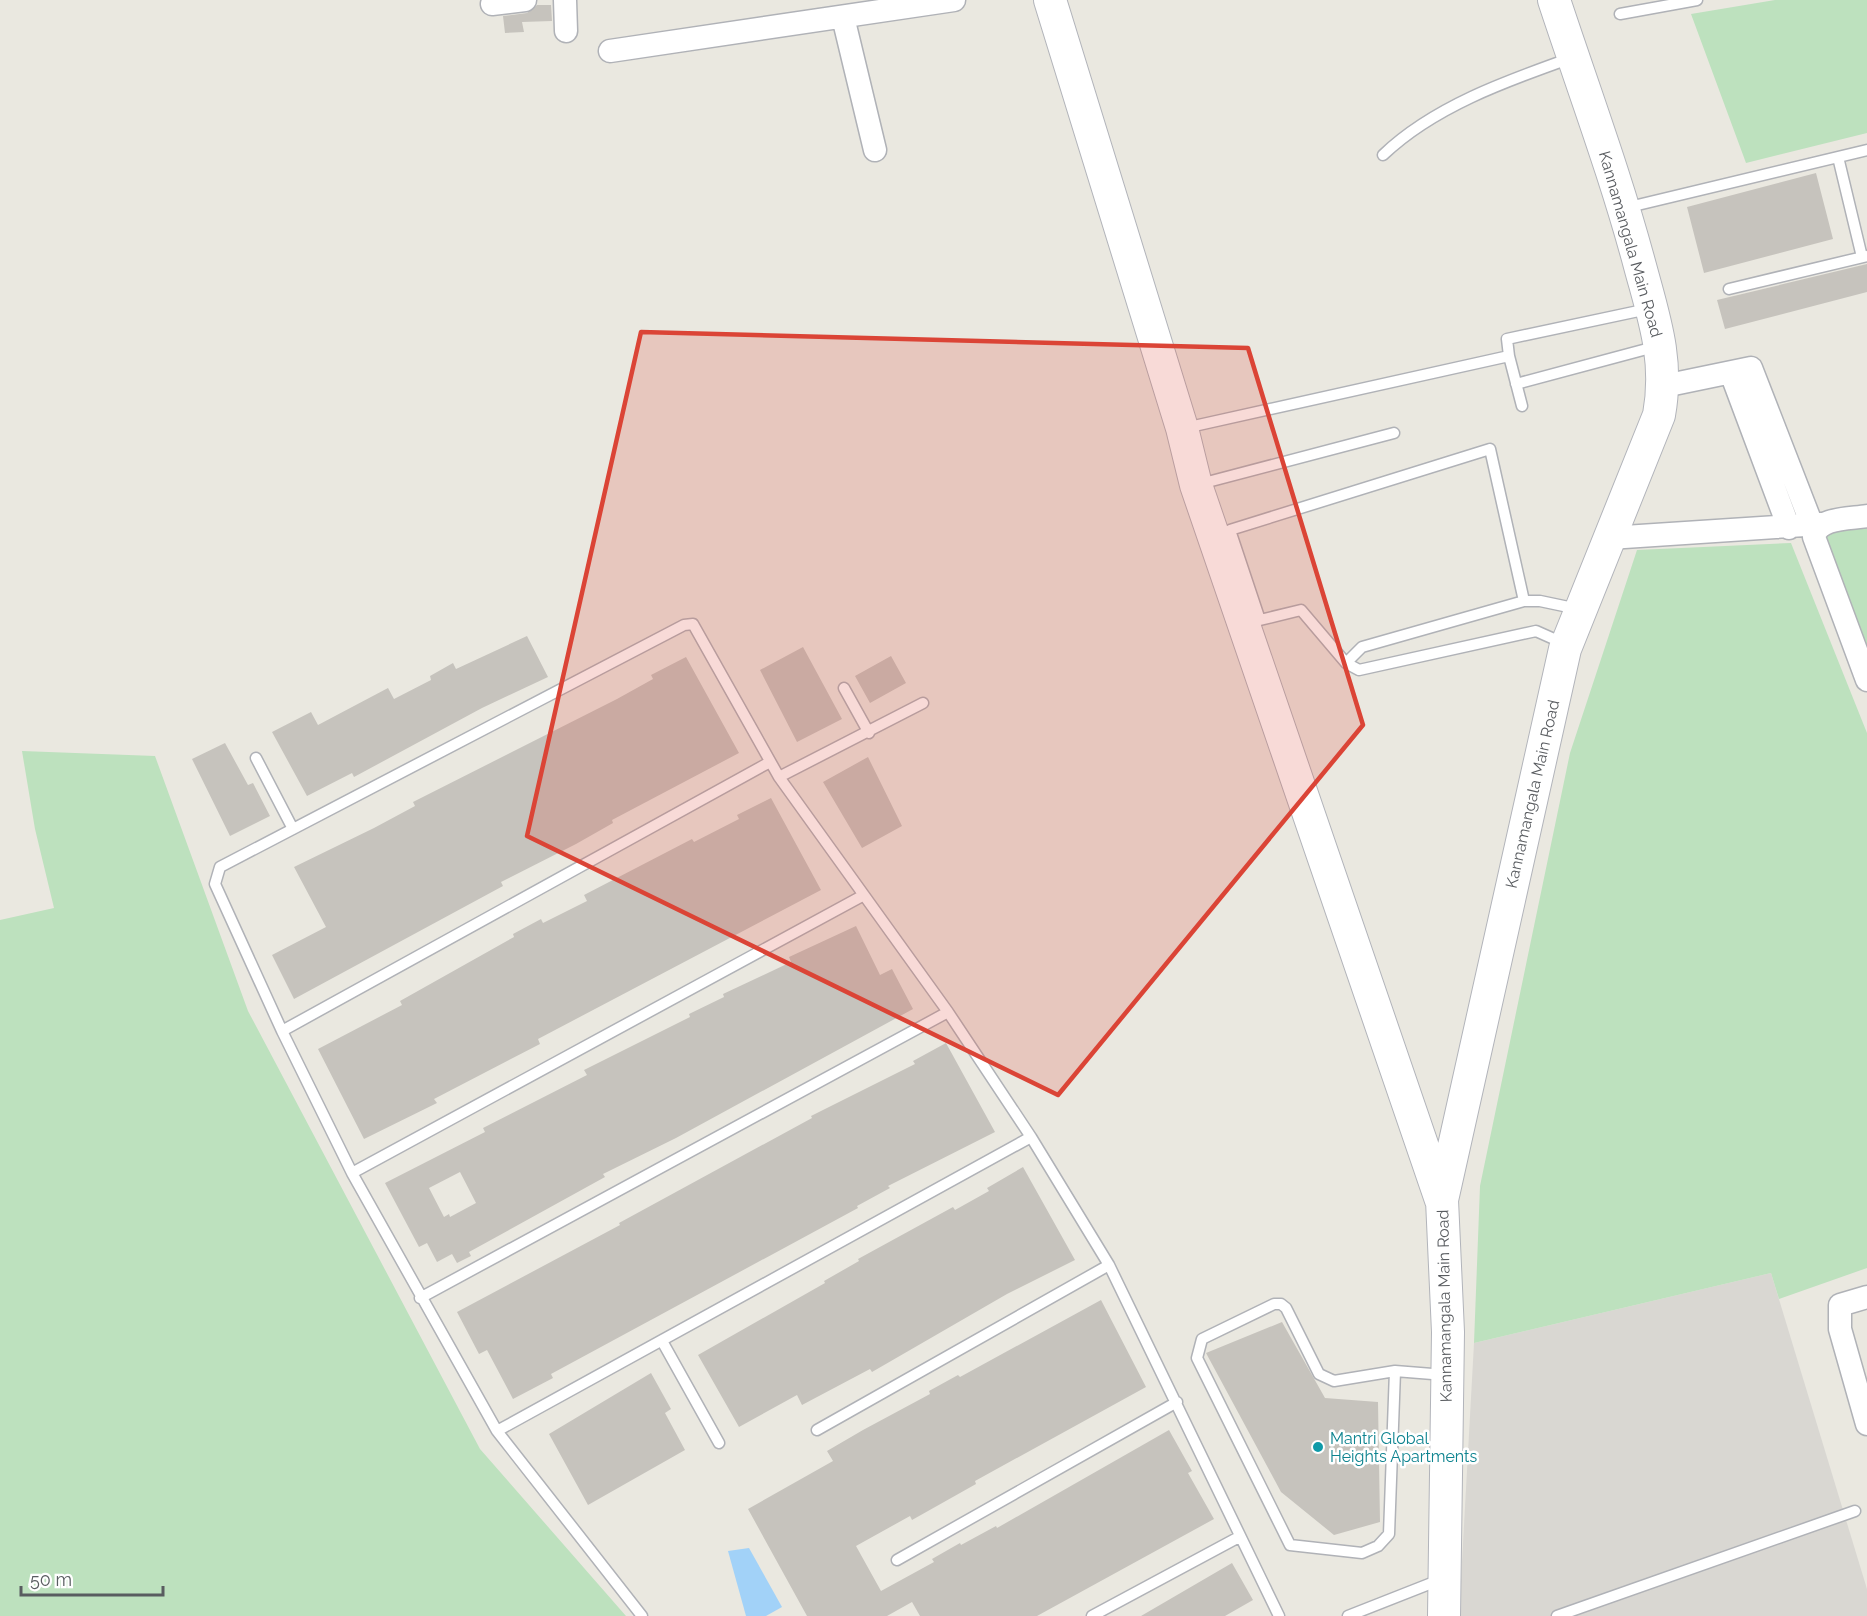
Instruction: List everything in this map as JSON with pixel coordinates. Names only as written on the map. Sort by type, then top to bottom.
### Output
[{"type":"street","points":[[492,4],[525,0]]},
{"type":"street","points":[[565,0],[566,31]]},
{"type":"street","points":[[610,51],[954,0]]},
{"type":"street","points":[[1050,0],[1182,428],[1196,485],[1442,1200]]},
{"type":"street","name":"Kannamangala Main Road","points":[[1444,1616],[1448,1375],[1442,1200],[1551,703],[1579,609],[1659,415],[1664,386],[1660,345],[1625,208],[1554,0]]},
{"type":"street","points":[[843,17],[875,150]]},
{"type":"street","points":[[1664,386],[1731,373],[1749,367],[1753,370],[1817,524],[1816,546],[1867,680]]},
{"type":"street","points":[[1731,373],[1789,528]]},
{"type":"street","points":[[1609,538],[1789,528],[1867,516]]},
{"type":"street","points":[[1867,1297],[1840,1305],[1840,1329],[1867,1424]]},
{"type":"lane","points":[[1620,14],[1697,0]]},
{"type":"lane","points":[[1383,155],[1404,136],[1443,113],[1509,80],[1573,57]]},
{"type":"lane","points":[[1625,208],[1867,150]]},
{"type":"lane","points":[[1729,289],[1865,256],[1838,157]]},
{"type":"lane","points":[[1522,406],[1507,339],[1652,309]]},
{"type":"lane","points":[[1516,384],[1660,345]]},
{"type":"lane","points":[[1182,428],[1509,356]]},
{"type":"lane","points":[[1196,485],[1394,433]]},
{"type":"lane","points":[[1524,601],[1490,449],[1230,530],[1260,620],[1301,610],[1346,663],[1359,670],[1536,631],[1567,645]]},
{"type":"lane","points":[[1346,663],[1362,647],[1524,601],[1540,601],[1579,609]]},
{"type":"lane","points":[[642,1616],[497,1431],[420,1298],[352,1173],[282,1031],[215,884],[220,867],[684,625],[693,624],[779,777],[948,1012],[1031,1137],[1109,1265],[1279,1616]]},
{"type":"lane","points":[[844,688],[869,733]]},
{"type":"lane","points":[[779,777],[923,704]]},
{"type":"lane","points":[[256,758],[293,829]]},
{"type":"lane","points":[[282,1031],[770,762]]},
{"type":"lane","points":[[352,1173],[864,895]]},
{"type":"lane","points":[[420,1298],[948,1012]]},
{"type":"lane","points":[[497,1431],[1031,1137]]},
{"type":"lane","points":[[817,1430],[1109,1265]]},
{"type":"lane","points":[[1395,1371],[1389,1534],[1378,1546],[1362,1553],[1290,1545],[1197,1358],[1202,1339],[1274,1304],[1281,1304],[1286,1308],[1319,1374],[1325,1379],[1334,1381],[1395,1371],[1448,1375]]},
{"type":"lane","points":[[662,1341],[719,1443]]},
{"type":"lane","points":[[897,1560],[1177,1402]]},
{"type":"lane","points":[[1557,1616],[1855,1510]]},
{"type":"lane","points":[[1092,1616],[1239,1536]]},
{"type":"lane","points":[[1348,1616],[1445,1578]]},
{"type":"highlighted area","points":[[641,332],[1248,348],[1363,725],[1058,1095],[527,836]]},
{"type":"shaded area","points":[[1771,1273],[1867,1589],[1867,1616],[1459,1616],[1474,1343]]},
{"type":"green space","points":[[1775,0],[1867,0],[1867,133],[1746,163],[1691,14]]},
{"type":"green space","points":[[1867,526],[1867,646],[1825,533]]},
{"type":"green space","points":[[1791,543],[1867,733],[1867,1268],[1779,1299],[1771,1273],[1474,1343],[1480,1186],[1570,753],[1637,550]]},
{"type":"green space","points":[[22,751],[155,756],[248,1011],[480,1449],[626,1616],[0,1616],[0,920],[54,908],[35,829]]},
{"type":"water","points":[[749,1548],[782,1607],[766,1616],[746,1616],[728,1551]]},
{"type":"building","points":[[537,5],[551,5],[552,21],[522,22],[524,32],[505,33],[503,16],[527,13]]},
{"type":"building","points":[[1816,173],[1833,239],[1704,273],[1687,207]]},
{"type":"building","points":[[1867,264],[1867,292],[1725,329],[1717,300]]},
{"type":"building","points":[[527,636],[548,677],[482,708],[354,777],[352,773],[307,796],[272,732],[311,712],[318,725],[388,688],[394,699],[431,680],[430,676],[453,663],[456,669]]},
{"type":"building","points":[[803,647],[842,719],[797,742],[760,670]]},
{"type":"building","points":[[891,656],[906,683],[870,703],[855,676]]},
{"type":"building","points":[[686,657],[739,753],[612,820],[613,823],[576,844],[501,882],[503,886],[294,999],[272,955],[326,927],[294,867],[415,806],[413,802],[617,699],[653,679],[651,675]]},
{"type":"building","points":[[225,743],[248,785],[253,783],[270,816],[230,836],[192,759]]},
{"type":"building","points":[[868,757],[902,826],[862,848],[823,782]]},
{"type":"building","points":[[771,798],[821,890],[538,1039],[540,1044],[434,1099],[437,1103],[364,1139],[318,1049],[402,1005],[400,1001],[514,937],[513,934],[541,919],[543,923],[587,901],[584,895],[692,839],[694,842],[739,819],[737,815]]},
{"type":"building","points":[[856,926],[880,975],[892,969],[913,1009],[676,1138],[603,1174],[605,1177],[469,1252],[471,1256],[457,1263],[452,1254],[437,1262],[427,1243],[419,1247],[385,1183],[485,1132],[483,1128],[587,1075],[584,1070],[690,1017],[689,1014],[724,997],[723,994],[791,962],[789,957]],"holes":[[[460,1172],[476,1203],[450,1217],[449,1214],[444,1217],[429,1188]]]},
{"type":"building","points":[[946,1043],[995,1132],[888,1186],[890,1188],[857,1206],[858,1208],[551,1374],[553,1378],[513,1399],[487,1350],[479,1354],[457,1312],[620,1225],[619,1223],[812,1118],[811,1116],[915,1064],[913,1061]]},
{"type":"building","points":[[1023,1167],[1075,1260],[1007,1294],[872,1372],[870,1369],[802,1405],[797,1395],[739,1427],[698,1355],[825,1283],[824,1281],[859,1261],[858,1259],[953,1207],[955,1210],[989,1191],[987,1188]]},
{"type":"building","points":[[1101,1300],[1146,1387],[975,1481],[976,1484],[912,1520],[910,1516],[856,1546],[881,1591],[934,1562],[932,1559],[960,1543],[961,1545],[996,1526],[997,1528],[1169,1430],[1192,1471],[1188,1473],[1214,1519],[1037,1616],[920,1616],[912,1602],[887,1616],[807,1616],[748,1509],[833,1461],[827,1451],[930,1394],[929,1391],[958,1375],[960,1377]]},
{"type":"building","name":"Mantri Global Heights Apartments","points":[[1282,1322],[1325,1398],[1378,1402],[1380,1522],[1334,1535],[1281,1492],[1206,1353]]},
{"type":"building","points":[[651,1373],[671,1409],[665,1413],[685,1450],[588,1505],[549,1434]]},
{"type":"building","points":[[1232,1563],[1253,1600],[1225,1616],[1141,1616]]},
{"type":"place","name":"Mantri Global Heights Apartments","points":[[1318,1447]]}]
